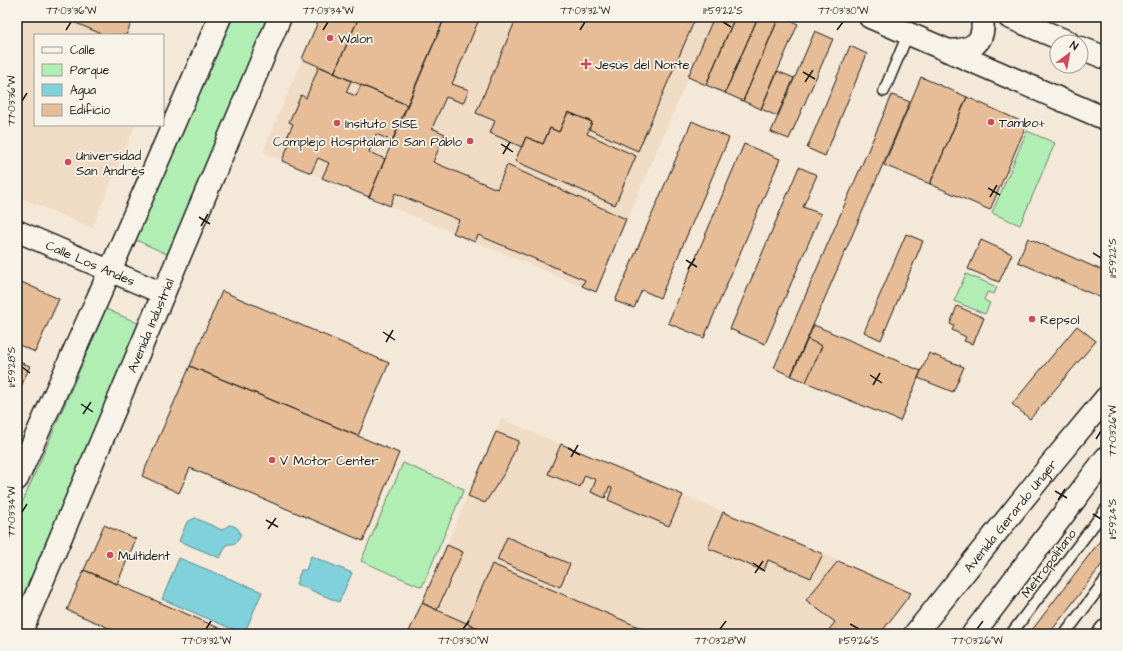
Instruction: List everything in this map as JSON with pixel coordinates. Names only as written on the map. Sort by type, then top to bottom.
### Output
[{"type":"main road","points":[[17,479],[110,271],[220,17]]},
{"type":"main road","name":"Avenida Industrial","points":[[20,634],[280,17]]},
{"type":"main road","points":[[870,17],[1106,118]]},
{"type":"main road","points":[[948,51],[968,49],[979,40],[982,35],[982,17]]},
{"type":"main road","points":[[1009,17],[1049,34]]},
{"type":"main road","points":[[1089,51],[1106,58]]},
{"type":"main road","name":"Avenida Gerardo Unger","points":[[915,634],[1106,398]]},
{"type":"main road","points":[[973,634],[1106,458]]},
{"type":"street","name":"Calle Los Andes","points":[[17,231],[164,294]]},
{"type":"lane","points":[[884,91],[908,34]]},
{"type":"lane","name":"Metropolitano","points":[[1011,634],[1106,509]]},
{"type":"lane","points":[[1065,634],[1106,579]]},
{"type":"shaded area","name":"Universidad San Andrés","points":[[17,17],[62,17],[102,34],[34,34],[34,126],[135,126],[92,228],[17,196]]},
{"type":"shaded area","points":[[445,17],[714,17],[596,292],[263,152],[302,59],[407,105]]},
{"type":"shaded area","points":[[501,419],[823,554],[911,593],[880,634],[408,634]]},
{"type":"green space","points":[[232,17],[269,17],[169,255],[136,240]]},
{"type":"green space","points":[[1027,131],[1055,143],[1020,225],[992,213]]},
{"type":"green space","points":[[966,274],[997,287],[994,294],[987,292],[984,300],[990,303],[985,314],[954,301]]},
{"type":"green space","points":[[106,309],[140,324],[17,610],[17,515]]},
{"type":"green space","points":[[403,463],[464,489],[422,587],[361,561]]},
{"type":"water","points":[[195,518],[222,530],[229,525],[234,526],[240,532],[239,539],[232,544],[227,544],[220,558],[179,541],[187,522]]},
{"type":"water","points":[[311,556],[352,573],[339,602],[296,584],[301,570],[306,570]]},
{"type":"water","points":[[179,558],[262,592],[244,634],[162,599]]},
{"type":"building","points":[[62,17],[134,17],[126,34],[102,34]]},
{"type":"building","name":"Walon","points":[[320,17],[359,17],[334,73],[302,59]]},
{"type":"building","points":[[359,17],[445,17],[407,105],[334,73]]},
{"type":"building","points":[[445,17],[480,17],[452,84],[469,90],[463,103],[446,97],[432,128],[445,134],[433,162],[497,189],[507,165],[626,219],[596,292],[582,286],[585,280],[478,235],[475,242],[453,233],[459,220],[395,193],[390,206],[369,197]]},
{"type":"building","name":"Jesús del Norte","points":[[517,17],[696,17],[638,151],[589,129],[592,122],[568,112],[559,132],[550,128],[543,144],[526,137],[522,147],[490,133],[495,121],[476,113]]},
{"type":"building","points":[[714,17],[735,17],[706,85],[688,77]]},
{"type":"building","points":[[735,17],[758,17],[725,93],[706,85]]},
{"type":"building","points":[[758,17],[779,17],[743,101],[725,93]]},
{"type":"building","points":[[779,17],[783,17],[798,24],[761,109],[743,101]]},
{"type":"building","points":[[815,31],[833,39],[789,139],[771,132]]},
{"type":"building","points":[[850,46],[867,54],[825,156],[807,148]]},
{"type":"building","name":"Insituto SISE","points":[[319,66],[351,81],[346,92],[356,96],[361,85],[407,105],[392,141],[376,134],[369,152],[385,159],[369,197],[322,178],[329,163],[318,158],[311,173],[282,161],[289,144],[285,142],[293,124],[289,122],[301,95],[306,98]]},
{"type":"building","points":[[777,71],[794,78],[777,116],[761,109]]},
{"type":"building","points":[[921,77],[967,97],[930,184],[884,165]]},
{"type":"building","points":[[892,95],[910,102],[791,376],[774,368]]},
{"type":"building","points":[[967,97],[1027,124],[990,210],[930,184]]},
{"type":"building","points":[[568,112],[592,122],[587,134],[636,156],[615,205],[515,161],[526,137],[543,144],[550,128],[559,132]]},
{"type":"building","points":[[692,121],[729,138],[660,298],[642,290],[634,308],[615,301]]},
{"type":"building","points":[[744,144],[780,159],[704,338],[668,323]]},
{"type":"building","points":[[799,167],[817,175],[803,207],[821,214],[765,344],[730,329]]},
{"type":"building","points":[[906,234],[923,241],[881,340],[864,332]]},
{"type":"building","points":[[1028,238],[1106,272],[1106,300],[1018,262]]},
{"type":"building","points":[[981,240],[1012,254],[999,282],[968,269]]},
{"type":"building","points":[[17,280],[59,299],[35,352],[17,344]]},
{"type":"building","points":[[222,291],[389,363],[358,436],[190,366]]},
{"type":"building","points":[[957,306],[984,318],[973,344],[964,341],[966,337],[952,330],[954,326],[950,324]]},
{"type":"building","points":[[814,325],[921,371],[900,421],[791,376]]},
{"type":"building","points":[[1077,326],[1096,341],[1030,419],[1012,404]]},
{"type":"building","points":[[807,339],[822,346],[806,382],[791,376]]},
{"type":"building","points":[[929,353],[964,367],[953,392],[918,378]]},
{"type":"building","points":[[17,361],[30,366],[17,396]]},
{"type":"building","name":"V Motor Center","points":[[190,366],[399,453],[363,541],[190,468],[179,493],[142,476]]},
{"type":"building","points":[[496,432],[519,441],[505,472],[485,503],[468,496]]},
{"type":"building","points":[[561,444],[683,495],[669,526],[608,500],[612,488],[609,487],[605,498],[591,492],[596,480],[585,475],[580,487],[548,474]]},
{"type":"building","points":[[723,512],[823,554],[811,578],[768,560],[764,571],[708,548]]},
{"type":"building","name":"Multident","points":[[104,525],[136,539],[117,584],[84,570]]},
{"type":"building","points":[[1106,533],[1106,559],[1049,634],[1029,634]]},
{"type":"building","points":[[507,537],[570,564],[560,587],[497,560]]},
{"type":"building","points":[[447,545],[463,552],[437,610],[422,603]]},
{"type":"building","points":[[838,561],[911,593],[880,634],[831,634],[828,631],[835,622],[806,600]]},
{"type":"building","points":[[492,564],[655,634],[491,634],[467,623]]},
{"type":"building","points":[[84,570],[233,634],[123,634],[67,610]]},
{"type":"building","points":[[422,603],[437,610],[491,634],[408,634]]},
{"type":"place","name":"Walon","points":[[330,38]]},
{"type":"place","name":"Jesús del Norte","points":[[586,64]]},
{"type":"place","name":"Tambo+","points":[[991,122]]},
{"type":"place","name":"Insituto SISE","points":[[337,123]]},
{"type":"place","name":"Complejo Hospitalario San Pablo","points":[[470,141]]},
{"type":"place","name":"Universidad San Andrés","points":[[68,162]]},
{"type":"place","name":"Repsol","points":[[1032,319]]},
{"type":"place","name":"V Motor Center","points":[[272,460]]},
{"type":"place","name":"Multident","points":[[110,555]]}]
